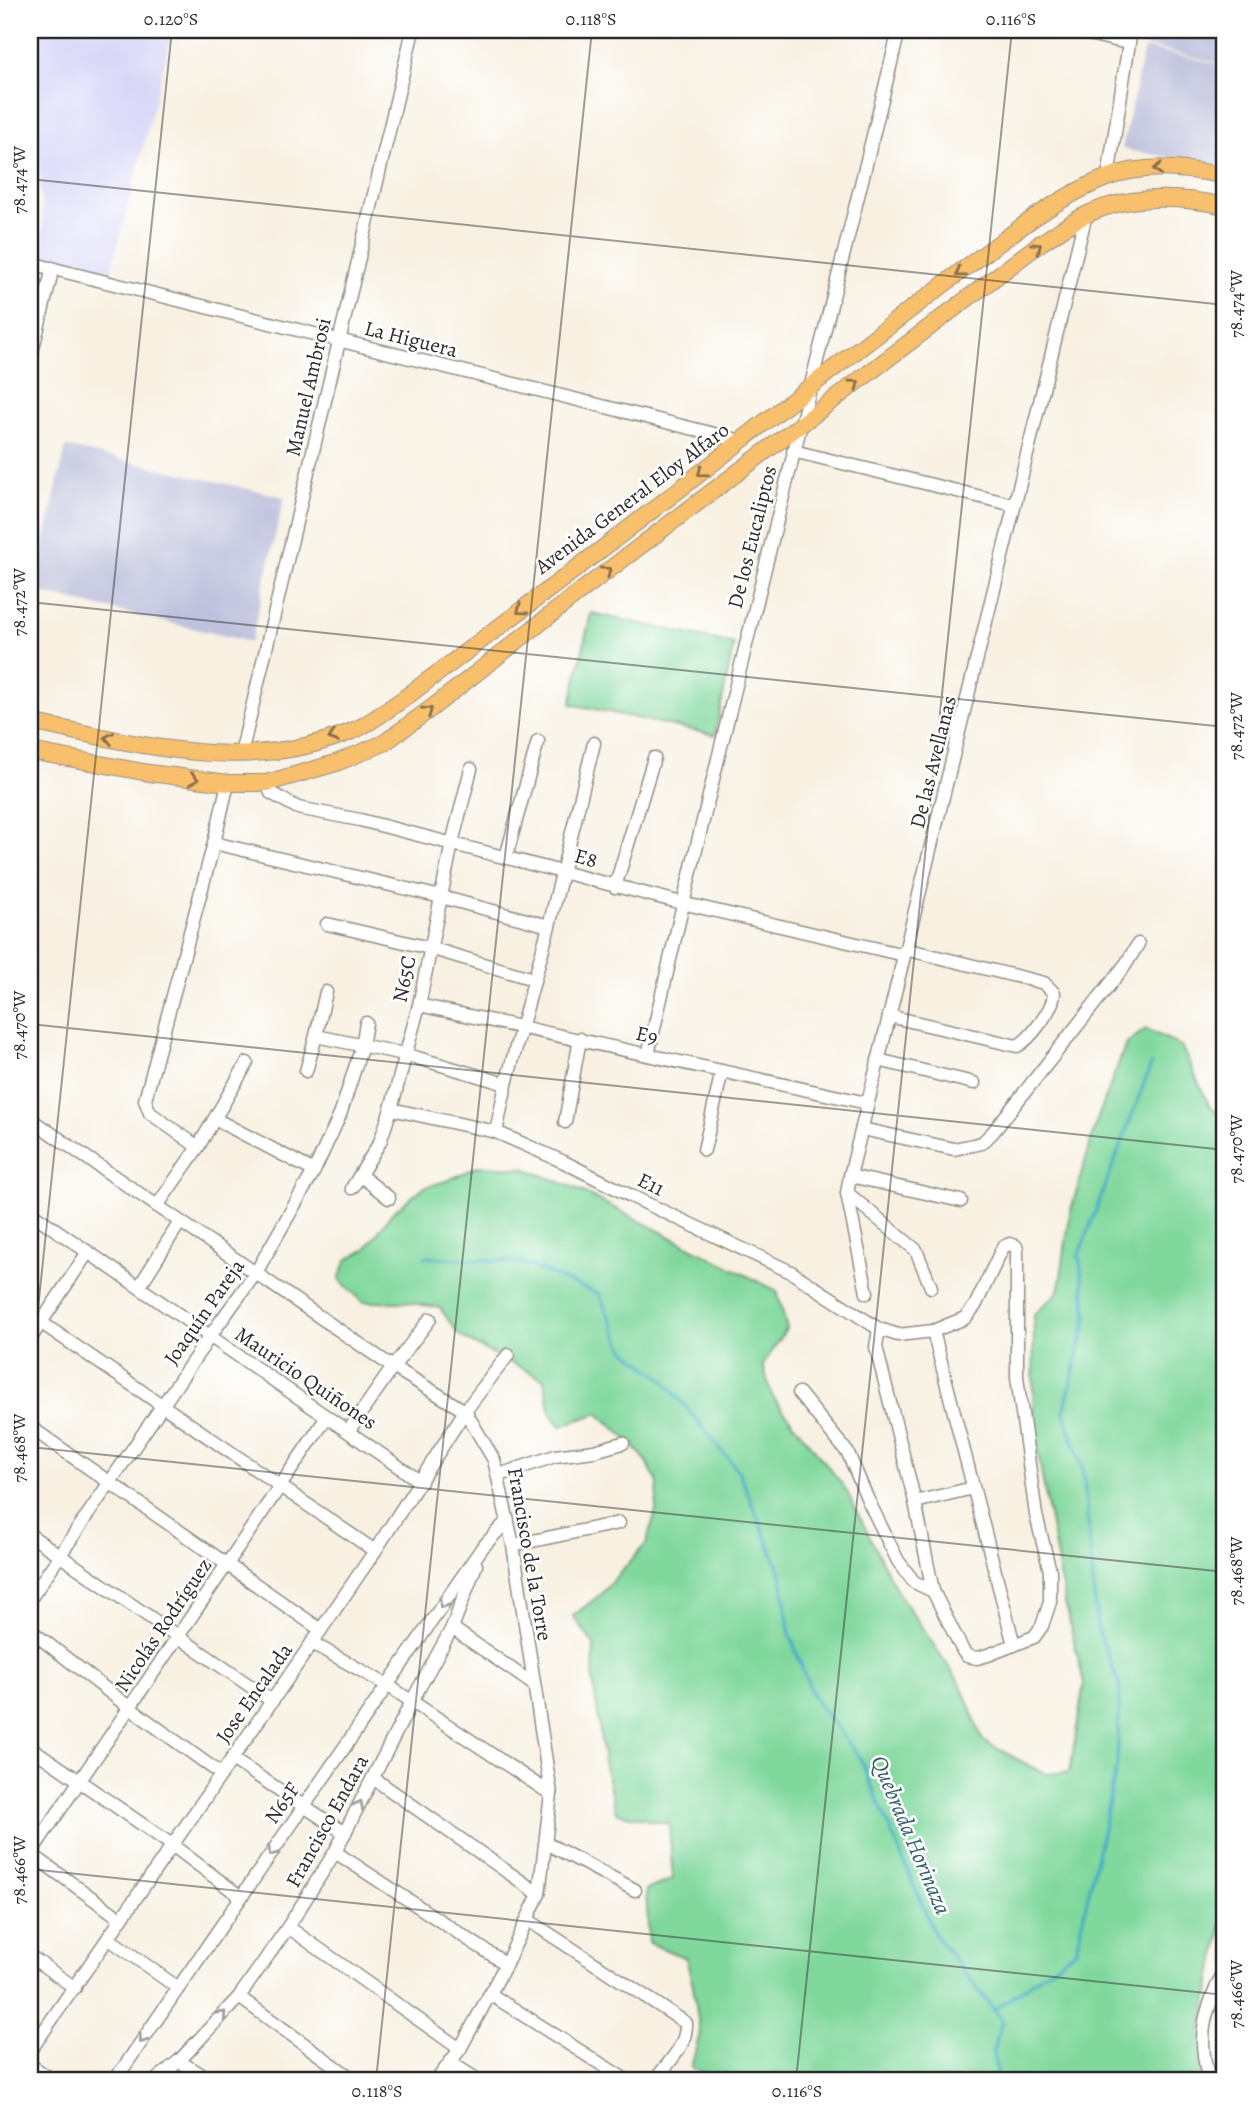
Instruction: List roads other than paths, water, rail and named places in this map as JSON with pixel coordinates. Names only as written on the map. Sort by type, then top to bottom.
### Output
[{"type":"main road","name":"Avenida General Eloy Alfaro","points":[[30,722],[196,753],[241,754],[268,753],[309,745],[358,728],[402,700],[742,441],[813,383],[1024,225],[1073,192],[1108,177],[1137,170],[1168,168],[1225,176]]},
{"type":"main road","name":"Avenida General Eloy Alfaro","points":[[30,751],[228,783],[267,783],[336,763],[384,743],[1042,243],[1086,214],[1126,200],[1150,198],[1202,201],[1225,206]]},
{"type":"street","name":"Manuel Ambrosi","points":[[241,754],[413,30]]},
{"type":"street","name":"De los Eucaliptos","points":[[648,1055],[682,903],[899,30]]},
{"type":"street","points":[[1070,30],[1129,36],[1108,177]]},
{"type":"street","name":"De las Avellanas","points":[[847,1194],[867,1103],[1086,214]]},
{"type":"street","name":"La Higuera","points":[[30,263],[742,441]]},
{"type":"street","points":[[30,360],[53,268]]},
{"type":"street","points":[[793,452],[1014,505]]},
{"type":"street","points":[[506,857],[538,741]]},
{"type":"street","points":[[496,1132],[594,743]]},
{"type":"street","points":[[615,887],[654,758]]},
{"type":"street","name":"N65C","points":[[352,1188],[380,1142],[391,1109],[419,1004],[452,843],[471,769]]},
{"type":"street","points":[[198,1147],[150,1113],[145,1100],[228,783]]},
{"type":"street","name":"E8","points":[[267,783],[271,793],[298,808],[360,820],[682,903],[1044,984],[1054,993],[1054,999],[1044,1017],[1024,1043],[1017,1046],[889,1016]]},
{"type":"street","points":[[214,843],[441,897],[548,926]]},
{"type":"street","points":[[327,924],[430,948],[533,979]]},
{"type":"street","points":[[862,1129],[954,1149],[982,1143],[1118,975],[1138,944]]},
{"type":"street","points":[[306,1071],[326,992]]},
{"type":"street","name":"E9","points":[[419,1004],[867,1103]]},
{"type":"street","name":"Joaquín Pareja","points":[[30,1600],[209,1336],[256,1274],[314,1171],[340,1115],[362,1046],[366,1023]]},
{"type":"street","points":[[316,1037],[404,1054],[506,1084]]},
{"type":"street","points":[[565,1122],[580,1039]]},
{"type":"street","points":[[878,1060],[974,1083]]},
{"type":"street","points":[[157,1206],[198,1147],[247,1063]]},
{"type":"street","points":[[704,1150],[722,1071]]},
{"type":"street","name":"E11","points":[[391,1109],[496,1132],[564,1161],[633,1197],[792,1272],[879,1329]]},
{"type":"street","points":[[215,1119],[314,1171]]},
{"type":"street","points":[[30,1140],[35,1123]]},
{"type":"street","name":"Francisco de la Torre","points":[[35,1123],[393,1367],[466,1411],[488,1446],[499,1475],[513,1545],[551,1794],[539,1894],[506,1964],[460,2049],[437,2080]]},
{"type":"street","points":[[360,1175],[389,1198]]},
{"type":"street","points":[[850,1176],[961,1201]]},
{"type":"street","points":[[847,1194],[916,1250],[931,1287]]},
{"type":"street","points":[[847,1194],[867,1293]]},
{"type":"street","name":"Mauricio Quiñones","points":[[30,1212],[421,1482]]},
{"type":"street","points":[[139,1287],[180,1222]]},
{"type":"street","points":[[1013,1244],[1017,1249],[1017,1377],[1036,1515],[1050,1580],[1050,1602],[1042,1626],[1034,1637],[977,1658],[968,1656],[963,1651],[933,1591],[915,1502],[876,1347],[879,1329],[898,1335],[933,1331],[955,1323],[971,1312],[1003,1247],[1013,1244]]},
{"type":"street","points":[[30,1339],[35,1319],[88,1252]]},
{"type":"street","points":[[35,1319],[374,1551]]},
{"type":"street","points":[[349,1430],[429,1319]]},
{"type":"street","points":[[933,1331],[1014,1645]]},
{"type":"street","name":"Jose Encalada","points":[[30,2052],[321,1630],[466,1411],[508,1355]]},
{"type":"street","points":[[799,1393],[848,1453],[898,1561],[914,1582],[933,1591]]},
{"type":"street","name":"Nicolás Rodríguez","points":[[30,1854],[327,1417]]},
{"type":"street","points":[[30,1427],[321,1630]]},
{"type":"street","points":[[499,1475],[555,1456],[594,1451],[623,1443]]},
{"type":"street","points":[[915,1502],[973,1488]]},
{"type":"street","points":[[482,1548],[508,1520]]},
{"type":"street","points":[[513,1545],[619,1523]]},
{"type":"street","points":[[30,1535],[272,1701]]},
{"type":"street","name":"Francisco Endara","points":[[156,2080],[179,2061],[239,1997],[288,1927],[335,1852],[452,1628],[482,1548]]},
{"type":"street","name":"N65F","points":[[115,2080],[482,1548]]},
{"type":"street","points":[[452,1628],[533,1684]]},
{"type":"street","points":[[30,1630],[221,1774]]},
{"type":"street","points":[[312,1643],[387,1685],[551,1794]]},
{"type":"street","points":[[30,1746],[172,1845],[241,1897]]},
{"type":"street","points":[[232,1759],[345,1833]]},
{"type":"street","points":[[373,1778],[539,1894]]},
{"type":"street","points":[[546,1843],[635,1890]]},
{"type":"street","points":[[335,1852],[506,1964]]},
{"type":"street","points":[[30,1854],[121,1919]]},
{"type":"street","points":[[528,1920],[686,2023],[687,2034],[684,2042],[655,2080]]},
{"type":"street","points":[[288,1927],[460,2049]]},
{"type":"street","points":[[108,1938],[178,1988]]},
{"type":"street","points":[[30,1956],[75,1988]]},
{"type":"street","points":[[1209,2080],[1202,2052],[1203,2031],[1210,2002],[1225,1969]]},
{"type":"street","points":[[490,1994],[626,2080]]},
{"type":"street","points":[[239,1997],[355,2080]]},
{"type":"street","points":[[179,2061],[209,2080]]},
{"type":"street","points":[[447,2080],[452,2063],[478,2080]]},
{"type":"street","points":[[30,2065],[53,2080]]},
{"type":"waterway","points":[[994,2010],[1076,1950],[1117,1765],[1120,1686],[1097,1627],[1083,1470],[1064,1412],[1087,1316],[1079,1255],[1151,1065]]},
{"type":"waterway","name":"Quebrada Horinaza","points":[[425,1257],[520,1262],[599,1294],[624,1349],[664,1380],[739,1472],[781,1574],[790,1635],[813,1697],[860,1758],[935,1935],[1002,2020],[994,2051],[997,2080]]}]
